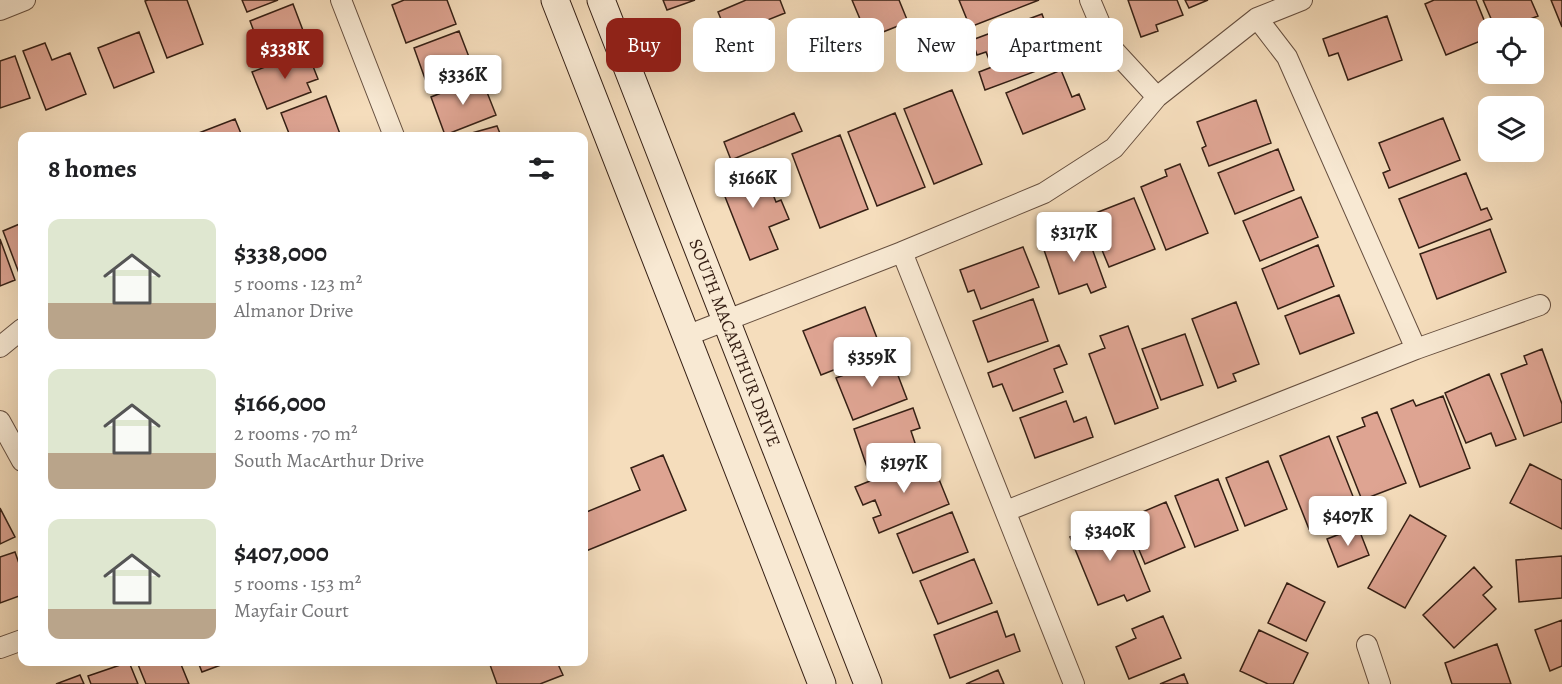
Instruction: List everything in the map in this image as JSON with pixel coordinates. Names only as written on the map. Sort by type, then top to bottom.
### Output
[{"type":"main road","points":[[555,0],[822,684]]},
{"type":"main road","name":"SOUTH MACARTHUR DRIVE","points":[[601,0],[868,684]]},
{"type":"street","points":[[0,10],[25,0]]},
{"type":"street","points":[[341,0],[392,132]]},
{"type":"street","points":[[1090,0],[1109,45],[1157,97]]},
{"type":"street","points":[[686,336],[902,252],[1044,193],[1114,148],[1157,97],[1257,18],[1302,0]]},
{"type":"street","points":[[1257,18],[1287,57],[1416,349]]},
{"type":"street","points":[[902,252],[1074,684]]},
{"type":"street","points":[[1006,511],[1416,349],[1540,305]]},
{"type":"street","points":[[0,347],[18,332]]},
{"type":"street","points":[[0,421],[18,454]]},
{"type":"street","points":[[0,648],[18,641]]},
{"type":"street","points":[[1367,645],[1380,684]]},
{"type":"building","points":[[187,0],[203,44],[167,58],[145,1]]},
{"type":"building","points":[[242,0],[278,0],[247,12]]},
{"type":"building","points":[[404,0],[447,0],[456,24],[406,43],[392,5]]},
{"type":"building","points":[[663,0],[695,0],[667,10]]},
{"type":"building","points":[[746,0],[780,0],[785,13],[773,18],[720,18],[718,12]]},
{"type":"building","points":[[852,0],[899,0],[906,18],[896,18],[896,27],[884,32],[884,18],[860,18]]},
{"type":"building","points":[[959,0],[1039,0],[988,18],[976,25],[976,18],[966,18]]},
{"type":"building","points":[[1128,0],[1177,0],[1183,15],[1156,25],[1158,31],[1141,37]]},
{"type":"building","points":[[1185,0],[1208,0],[1189,8]]},
{"type":"building","points":[[1434,0],[1476,0],[1483,18],[1478,18],[1478,42],[1446,55],[1425,4]]},
{"type":"building","points":[[1483,0],[1531,0],[1538,16],[1533,18],[1491,18]]},
{"type":"building","points":[[1551,0],[1562,0],[1562,27]]},
{"type":"building","points":[[293,4],[307,41],[264,58],[250,21]]},
{"type":"building","points":[[1042,14],[1044,18],[1031,18]]},
{"type":"building","points":[[1387,16],[1402,60],[1348,80],[1338,53],[1329,56],[1323,39]]},
{"type":"building","points":[[459,31],[474,70],[428,87],[414,48]]},
{"type":"building","points":[[139,32],[154,72],[114,88],[98,48]]},
{"type":"building","points":[[988,34],[988,57],[986,52],[977,55],[976,39]]},
{"type":"building","points":[[45,43],[52,60],[70,53],[86,94],[46,110],[23,51]]},
{"type":"building","points":[[307,51],[318,79],[307,83],[311,92],[267,109],[252,72]]},
{"type":"building","points":[[15,56],[30,98],[0,108],[0,61]]},
{"type":"building","points":[[988,69],[988,72],[1033,72],[985,90],[979,72]]},
{"type":"building","points":[[1056,72],[1062,72],[1072,97],[1079,94],[1085,109],[1023,134],[1006,93]]},
{"type":"building","points":[[481,77],[496,115],[453,132],[444,132],[431,97]]},
{"type":"building","points":[[952,90],[982,164],[934,184],[904,109]]},
{"type":"building","points":[[326,96],[339,132],[288,132],[281,113]]},
{"type":"building","points":[[1256,100],[1271,143],[1209,166],[1202,148],[1206,146],[1197,122]]},
{"type":"building","points":[[794,113],[802,131],[731,160],[724,142]]},
{"type":"building","points":[[895,113],[925,187],[877,206],[848,132]]},
{"type":"building","points":[[1443,118],[1460,160],[1389,188],[1383,173],[1390,170],[1379,143]]},
{"type":"building","points":[[235,119],[240,132],[201,132]]},
{"type":"building","points":[[497,126],[499,132],[475,132]]},
{"type":"building","points":[[840,135],[868,209],[820,228],[792,154]]},
{"type":"building","points":[[1278,149],[1294,190],[1235,214],[1218,173]]},
{"type":"building","points":[[760,162],[776,202],[781,200],[789,219],[769,227],[778,249],[750,260],[718,179]]},
{"type":"building","points":[[1180,164],[1208,233],[1166,250],[1141,187],[1167,176],[1165,170]]},
{"type":"building","points":[[1466,173],[1481,210],[1487,208],[1492,219],[1419,248],[1399,199]]},
{"type":"building","points":[[1301,197],[1318,237],[1260,261],[1243,221]]},
{"type":"building","points":[[1134,198],[1155,249],[1109,267],[1088,216]]},
{"type":"building","points":[[18,225],[18,270],[3,231]]},
{"type":"building","points":[[1085,229],[1106,287],[1091,293],[1087,284],[1059,294],[1042,244]]},
{"type":"building","points":[[1490,229],[1506,272],[1437,299],[1420,254]]},
{"type":"building","points":[[0,239],[15,280],[0,286]]},
{"type":"building","points":[[1318,245],[1334,286],[1278,309],[1262,269]]},
{"type":"building","points":[[1023,247],[1039,287],[981,309],[974,290],[968,292],[960,270]]},
{"type":"building","points":[[1339,295],[1354,333],[1300,354],[1285,316]]},
{"type":"building","points":[[1033,299],[1048,341],[988,362],[973,321]]},
{"type":"building","points":[[1236,302],[1259,364],[1233,374],[1236,381],[1218,388],[1192,319]]},
{"type":"building","points":[[865,307],[882,351],[821,375],[803,331]]},
{"type":"building","points":[[1128,326],[1158,408],[1115,424],[1089,354],[1105,348],[1100,336]]},
{"type":"building","points":[[1185,334],[1203,385],[1161,400],[1142,349]]},
{"type":"building","points":[[1059,345],[1067,364],[1054,369],[1063,392],[1013,411],[1002,384],[993,387],[988,373]]},
{"type":"building","points":[[1542,349],[1562,404],[1562,422],[1524,436],[1501,374],[1527,364],[1524,356]]},
{"type":"building","points":[[891,357],[907,399],[853,420],[836,378]]},
{"type":"building","points":[[1489,374],[1516,439],[1496,446],[1491,433],[1466,443],[1445,393]]},
{"type":"building","points":[[1443,396],[1470,468],[1420,487],[1391,409],[1413,400],[1416,406]]},
{"type":"building","points":[[1066,401],[1074,422],[1086,417],[1093,437],[1035,458],[1020,418]]},
{"type":"building","points":[[913,408],[920,428],[911,431],[918,452],[868,470],[854,429]]},
{"type":"building","points":[[1377,412],[1406,483],[1362,500],[1337,437],[1365,426],[1362,418]]},
{"type":"building","points":[[1329,436],[1358,509],[1309,529],[1280,456]]},
{"type":"building","points":[[663,455],[686,510],[588,550],[588,511],[640,490],[631,468]]},
{"type":"building","points":[[930,457],[949,504],[879,533],[873,518],[881,515],[875,500],[863,505],[855,487]]},
{"type":"building","points":[[1268,461],[1287,509],[1245,526],[1226,478]]},
{"type":"building","points":[[1530,464],[1562,480],[1562,529],[1510,503]]},
{"type":"building","points":[[1218,479],[1238,530],[1195,547],[1175,496]]},
{"type":"building","points":[[1166,502],[1185,547],[1145,564],[1126,519]]},
{"type":"building","points":[[0,508],[15,537],[0,544]]},
{"type":"building","points":[[952,512],[968,552],[913,573],[897,534]]},
{"type":"building","points":[[1410,515],[1446,536],[1405,608],[1368,588]]},
{"type":"building","points":[[1120,517],[1150,591],[1127,601],[1124,595],[1098,605],[1070,537]]},
{"type":"building","points":[[1358,527],[1369,555],[1338,567],[1327,539]]},
{"type":"building","points":[[15,552],[18,561],[18,596],[0,603],[0,557]]},
{"type":"building","points":[[1562,556],[1562,598],[1519,602],[1516,560]]},
{"type":"building","points":[[974,559],[992,603],[938,624],[920,581]]},
{"type":"building","points":[[1474,567],[1492,587],[1483,595],[1496,609],[1454,648],[1423,615]]},
{"type":"building","points":[[1287,583],[1325,602],[1306,641],[1268,623]]},
{"type":"building","points":[[997,611],[1006,637],[1014,634],[1020,651],[950,678],[934,635]]},
{"type":"building","points":[[1163,616],[1181,658],[1129,679],[1116,647],[1136,638],[1132,629]]},
{"type":"building","points":[[1562,620],[1562,666],[1550,671],[1535,630]]},
{"type":"building","points":[[1259,630],[1308,653],[1293,684],[1268,684],[1240,671]]},
{"type":"building","points":[[1497,644],[1511,684],[1452,684],[1445,663]]},
{"type":"building","points":[[117,666],[131,666],[138,684],[91,684],[88,676]]},
{"type":"building","points":[[139,666],[182,666],[189,684],[146,684]]},
{"type":"building","points":[[200,666],[218,666],[202,672]]},
{"type":"building","points":[[490,666],[559,666],[563,675],[540,684],[497,684]]},
{"type":"building","points":[[998,670],[1004,684],[966,684]]},
{"type":"building","points":[[1184,674],[1188,684],[1160,684]]},
{"type":"building","points":[[80,675],[84,684],[56,684]]}]
